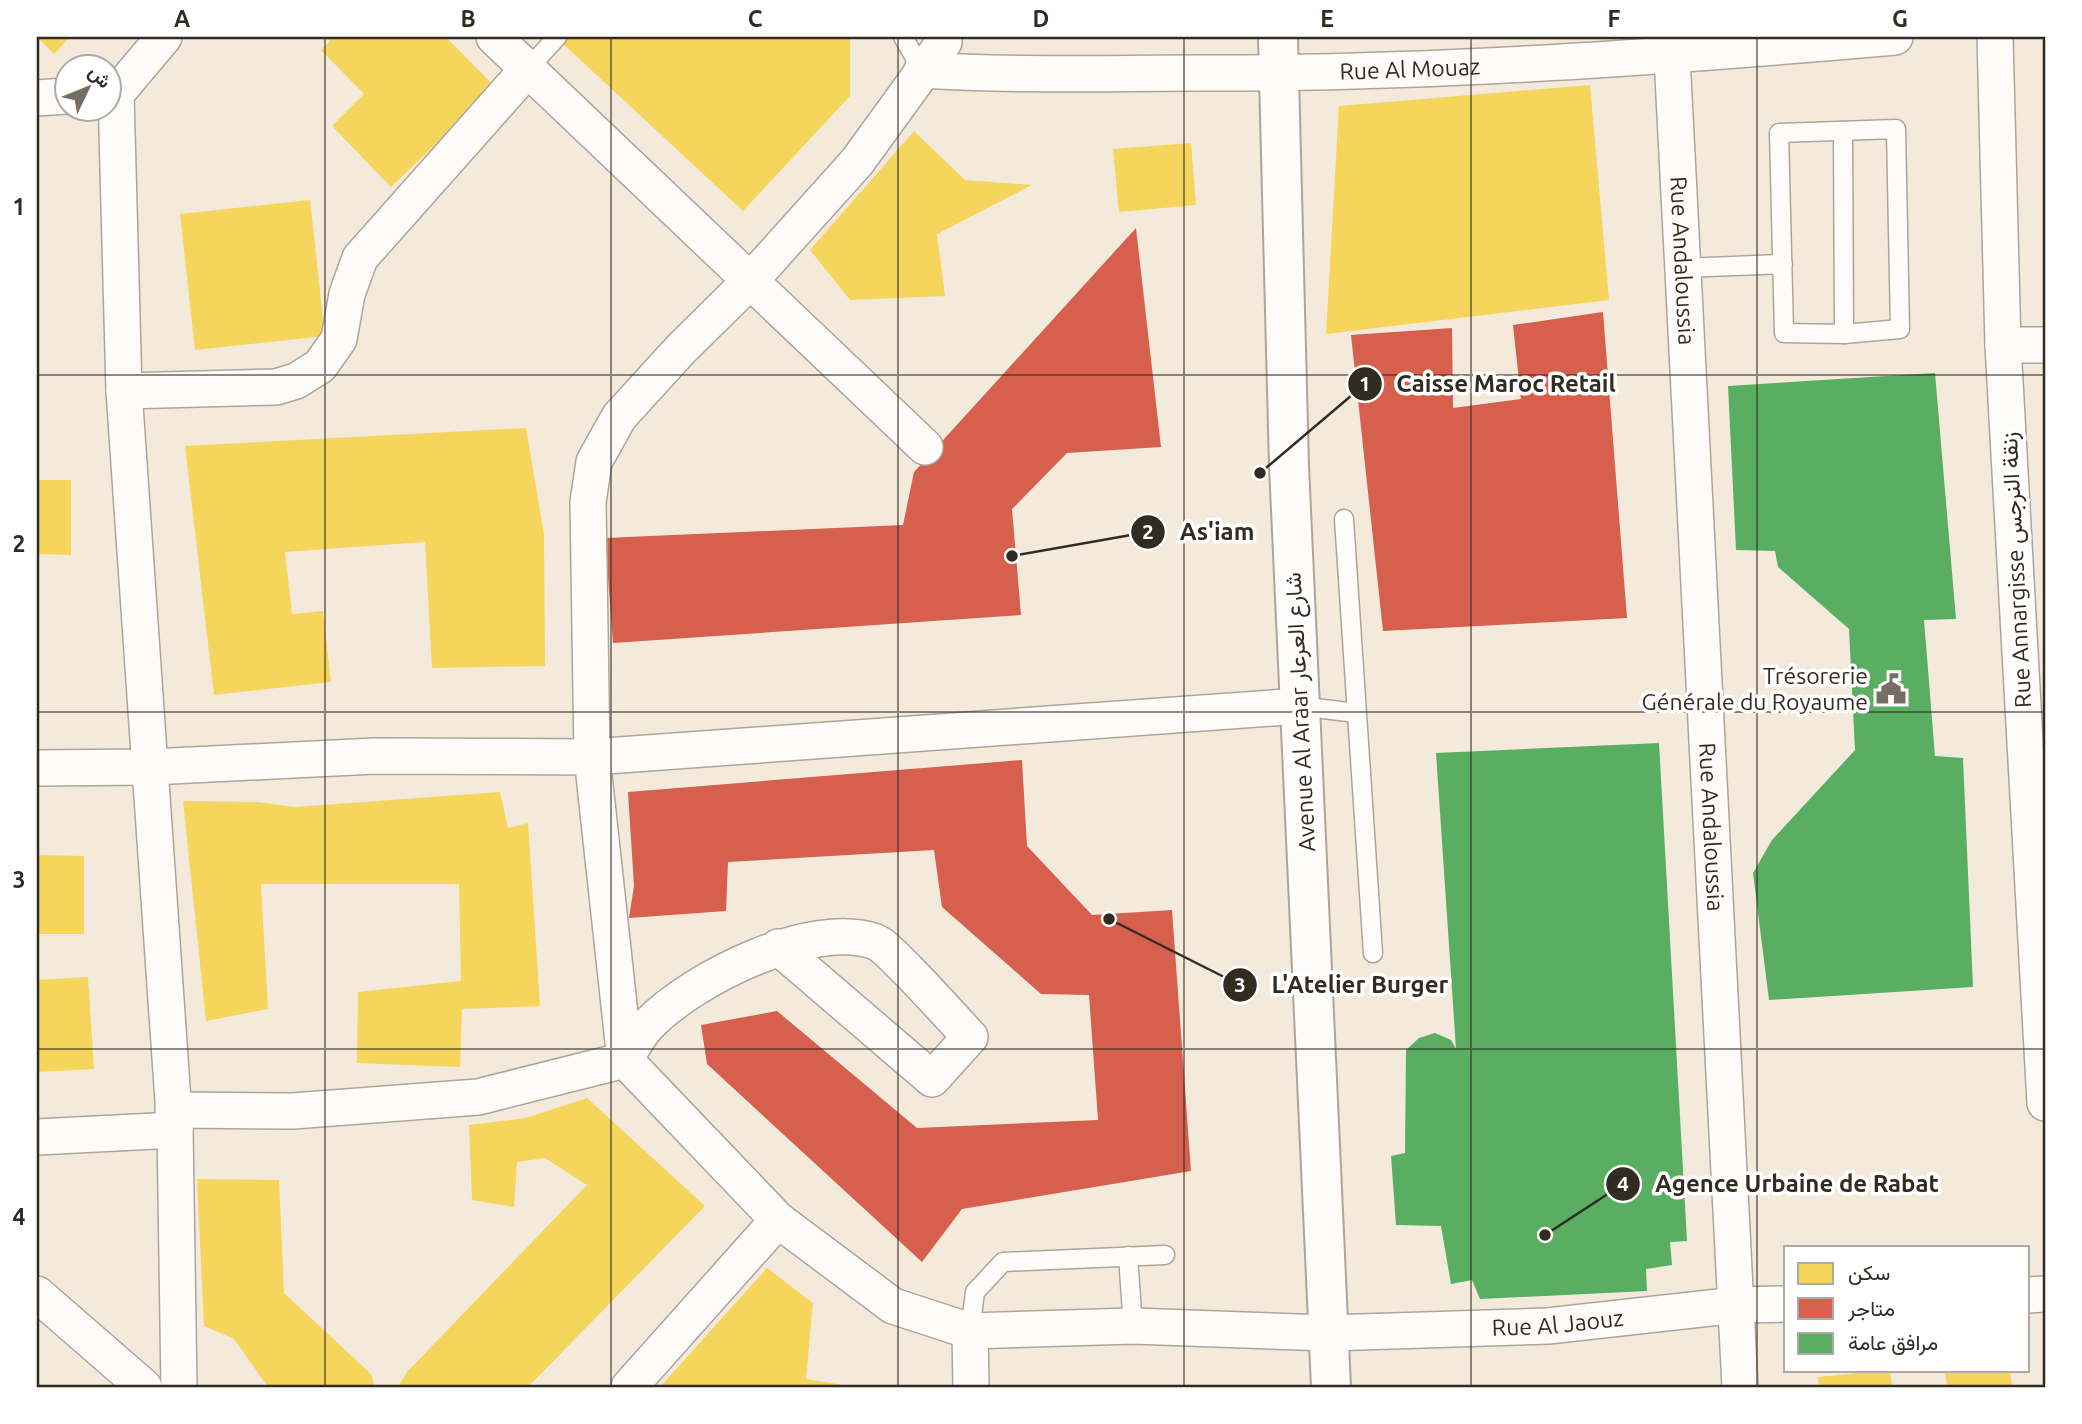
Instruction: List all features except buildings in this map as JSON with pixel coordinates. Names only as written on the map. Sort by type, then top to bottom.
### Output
[{"type":"street","points":[[122,83],[164,37]]},
{"type":"street","points":[[494,37],[925,447]]},
{"type":"street","points":[[625,1060],[592,757],[588,502],[594,462],[619,417],[681,349],[750,281],[857,162],[944,42],[944,37]]},
{"type":"street","name":"Avenue Al Araar شارع العرعار","points":[[1278,37],[1299,706],[1331,1387]]},
{"type":"street","name":"Rue Al Mouaz","points":[[922,69],[996,75],[1279,75],[1672,46],[1895,37]]},
{"type":"street","name":"Rue Annargisse زنقة النرجس","points":[[1995,37],[2003,345],[2045,1103]]},
{"type":"street","name":"Rue Andaloussia","points":[[1672,46],[1741,1387]]},
{"type":"street","points":[[124,391],[276,387],[296,382],[320,366],[339,339],[347,294],[360,258],[527,70]]},
{"type":"street","points":[[113,122],[124,391],[174,1120],[179,1387]]},
{"type":"street","points":[[2003,345],[2045,345]]},
{"type":"street","points":[[37,768],[150,767],[375,756],[592,757],[1299,706]]},
{"type":"street","points":[[37,1137],[174,1120],[478,1097],[625,1060],[648,1024],[728,970],[778,947],[829,936],[878,942],[970,1037],[932,1079],[778,947]]},
{"type":"street","name":"Rue Al Jaouz","points":[[625,1060],[778,1220],[893,1306],[970,1331],[1133,1326],[1329,1333],[1548,1326],[1737,1305],[1784,1304]]},
{"type":"street","points":[[629,1387],[778,1220]]},
{"type":"street","points":[[37,1294],[144,1387]]},
{"type":"street","points":[[970,1331],[971,1387]]},
{"type":"lane","points":[[527,70],[557,37]]},
{"type":"lane","points":[[903,37],[922,69]]},
{"type":"lane","points":[[1896,129],[1900,329],[1844,334],[1784,332],[1783,264],[1779,133],[1896,129]]},
{"type":"lane","points":[[1843,131],[1844,334]]},
{"type":"lane","points":[[1682,268],[1783,264]]},
{"type":"lane","points":[[1343,519],[1373,953]]},
{"type":"lane","points":[[1299,706],[1356,713]]},
{"type":"lane","points":[[970,1331],[975,1292],[1003,1262],[1166,1255]]},
{"type":"lane","points":[[1128,1256],[1133,1326]]},
{"type":"place","name":"Caisse Maroc Retail","points":[[1260,473]]},
{"type":"place","name":"As'iam","points":[[1012,556]]},
{"type":"place","name":"Trésorerie Générale du Royaume","points":[[1891,689]]},
{"type":"place","name":"L'Atelier Burger","points":[[1109,919]]},
{"type":"place","name":"Agence Urbaine de Rabat","points":[[1545,1235]]}]
